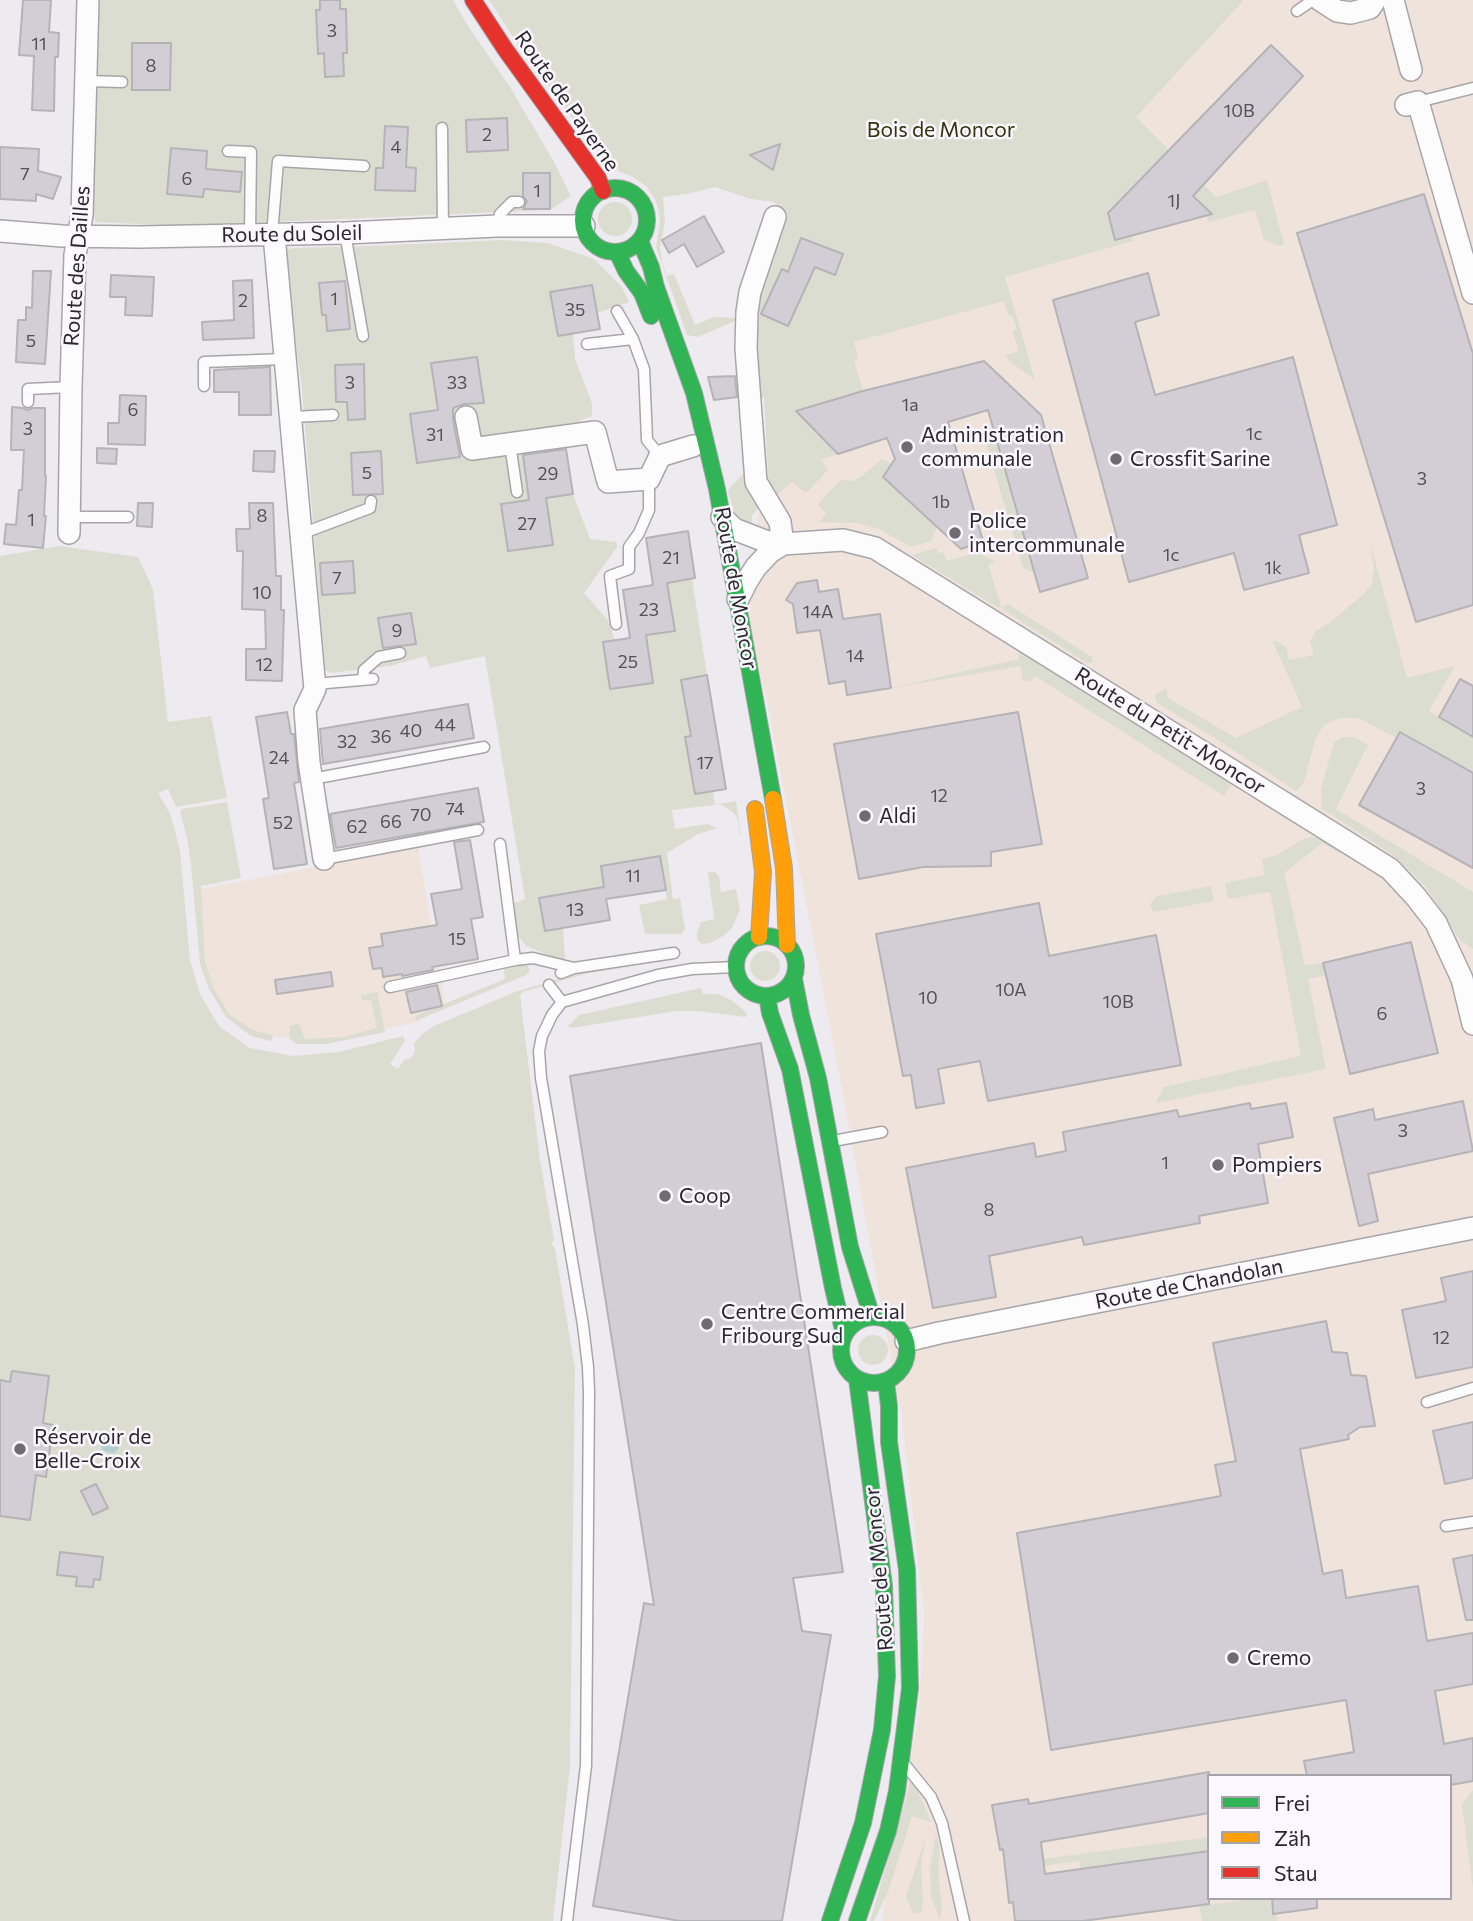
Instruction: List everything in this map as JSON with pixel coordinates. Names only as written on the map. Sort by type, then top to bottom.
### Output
[{"type":"main road","name":"Route de Payerne","points":[[473,0],[505,49],[572,139],[598,178],[603,191]]},
{"type":"main road","points":[[619,189],[634,195],[640,200],[647,215],[640,241],[625,251],[606,251],[587,235],[584,216],[587,205],[603,191],[619,189]]},
{"type":"main road","name":"Route de Moncor","points":[[640,241],[694,393],[722,517],[784,868],[787,945]]},
{"type":"main road","name":"Route de Moncor","points":[[617,252],[626,271],[642,293],[655,325],[693,446],[732,660]]},
{"type":"main road","points":[[752,792],[763,872],[759,937]]},
{"type":"main road","points":[[794,979],[777,994],[756,995],[746,988],[739,978],[736,967],[738,954],[751,940],[768,936],[787,945],[795,960],[794,979],[818,1078],[850,1247],[872,1317]]},
{"type":"main road","points":[[767,996],[770,1013],[790,1069],[834,1296],[844,1334]]},
{"type":"main road","points":[[872,1317],[890,1321],[902,1333],[906,1341],[906,1358],[895,1376],[886,1381],[869,1383],[857,1379],[845,1367],[841,1342],[849,1327],[857,1321],[872,1317]]},
{"type":"main road","name":"Route de Moncor","points":[[830,1921],[863,1823],[882,1730],[887,1676],[886,1600],[857,1379]]},
{"type":"main road","name":"Route de Moncor","points":[[857,1921],[888,1831],[910,1688],[907,1570],[889,1442],[886,1381]]},
{"type":"street","name":"Route des Dailles","points":[[69,525],[75,255],[82,215],[88,0]]},
{"type":"street","points":[[1320,0],[1337,11],[1351,13],[1370,8],[1375,0]]},
{"type":"street","points":[[1392,0],[1411,71]]},
{"type":"street","points":[[1412,103],[1473,293]]},
{"type":"street","points":[[738,599],[756,568],[783,544],[780,522],[756,482],[746,348],[750,292],[775,216]]},
{"type":"street","name":"Route du Soleil","points":[[0,231],[79,237],[273,235],[497,226],[584,226]]},
{"type":"street","points":[[273,235],[315,684],[305,710],[324,859]]},
{"type":"street","points":[[466,417],[472,449],[595,432],[608,482],[649,479],[660,456],[693,446]]},
{"type":"street","name":"Route du Petit-Moncor","points":[[722,517],[734,529],[765,541],[783,544],[843,540],[875,548],[1390,869],[1436,923],[1467,976],[1473,1024]]},
{"type":"street","name":"Route de Chandolan","points":[[906,1341],[1473,1228]]},
{"type":"lane","points":[[1297,11],[1313,0]]},
{"type":"lane","points":[[86,81],[122,82]]},
{"type":"lane","points":[[1412,103],[1473,88]]},
{"type":"lane","points":[[442,128],[443,230]]},
{"type":"lane","points":[[228,151],[251,152],[250,235]]},
{"type":"lane","points":[[273,235],[278,161],[364,166]]},
{"type":"lane","points":[[497,226],[499,214],[512,202],[519,202]]},
{"type":"lane","points":[[345,233],[363,336]]},
{"type":"lane","points":[[617,311],[633,339],[644,369],[647,440],[660,456]]},
{"type":"lane","points":[[587,344],[633,339]]},
{"type":"lane","points":[[204,386],[204,362],[286,359]]},
{"type":"lane","points":[[28,402],[28,388],[71,387]]},
{"type":"lane","points":[[292,416],[333,415]]},
{"type":"lane","points":[[510,444],[517,492]]},
{"type":"lane","points":[[616,624],[610,576],[629,569],[629,547],[639,533],[649,510],[649,479]]},
{"type":"lane","points":[[302,534],[370,508],[370,501]]},
{"type":"lane","points":[[69,525],[128,517]]},
{"type":"lane","points":[[315,684],[368,679],[364,670],[379,657],[400,653]]},
{"type":"lane","points":[[312,779],[484,747]]},
{"type":"lane","points":[[324,859],[478,830]]},
{"type":"lane","points":[[500,844],[515,960]]},
{"type":"lane","points":[[561,973],[574,968],[674,953]]},
{"type":"lane","points":[[390,987],[533,958],[574,968]]},
{"type":"lane","points":[[567,1921],[586,1766],[589,1392],[583,1325],[541,1078],[542,1036],[562,1002],[657,975],[692,969],[736,967]]},
{"type":"lane","points":[[549,985],[562,1002]]},
{"type":"lane","points":[[830,1141],[882,1132]]},
{"type":"lane","points":[[1427,1402],[1473,1388]]},
{"type":"lane","points":[[1446,1526],[1473,1522]]},
{"type":"lane","points":[[901,1760],[931,1797],[942,1823],[964,1921]]},
{"type":"shaded area","points":[[1244,0],[1473,0],[1473,1921],[882,1921],[919,1714],[924,1614],[902,1419],[767,701],[747,622],[790,229],[1135,117]]},
{"type":"shaded area","points":[[418,847],[445,1005],[417,1022],[341,1039],[298,1040],[252,1033],[228,1015],[211,988],[202,963],[197,890]]},
{"type":"green space","points":[[98,0],[453,0],[510,87],[571,196],[550,210],[181,226],[95,222],[93,209]]},
{"type":"green space","name":"Bois de Moncor","points":[[489,0],[1244,0],[1136,117],[1216,197],[1267,180],[1284,244],[1279,246],[1264,240],[1255,210],[1208,222],[1205,210],[1130,230],[1133,241],[1005,277],[1035,380],[1008,360],[1006,355],[1018,351],[1013,331],[1017,329],[1004,301],[854,342],[858,359],[854,361],[863,391],[838,454],[821,460],[828,470],[806,493],[792,482],[777,495],[773,495],[769,487],[764,397],[759,399],[754,300],[785,215],[774,202],[751,199],[715,187],[663,197],[665,222],[660,247],[662,262],[667,276],[674,274],[695,325],[714,317],[737,318],[698,337],[687,335],[656,247],[660,222],[655,199],[646,186],[620,172],[594,148]]},
{"type":"green space","points":[[615,202],[627,207],[632,219],[627,231],[615,236],[603,231],[598,219],[603,207]]},
{"type":"green space","points":[[503,240],[548,243],[594,259],[622,287],[629,302],[597,313],[600,329],[573,334],[575,359],[592,403],[592,416],[581,420],[566,448],[523,454],[529,500],[501,504],[552,545],[546,498],[573,494],[590,539],[616,542],[617,547],[584,593],[607,619],[615,640],[603,643],[610,689],[653,683],[646,635],[674,631],[667,583],[692,579],[707,675],[682,680],[691,736],[685,737],[695,793],[713,791],[715,805],[672,810],[675,829],[707,824],[717,828],[698,834],[667,853],[673,899],[680,898],[685,928],[682,934],[645,934],[639,905],[667,899],[660,856],[601,866],[604,887],[539,898],[545,931],[563,928],[565,959],[558,959],[526,946],[516,933],[511,904],[525,899],[485,656],[430,668],[426,656],[390,666],[331,673],[325,670],[302,389],[287,280],[286,250],[292,248]]},
{"type":"green space","points":[[994,431],[1035,574],[1023,568],[984,435]]},
{"type":"green space","points":[[882,459],[892,464],[937,527],[931,541],[911,547],[877,528],[857,523],[819,522],[826,513],[818,504],[841,480],[851,481],[861,477]]},
{"type":"green space","points":[[744,473],[758,503],[757,510],[752,515],[751,529],[736,519],[728,490]]},
{"type":"green space","points":[[1370,542],[1407,678],[1455,666],[1429,711],[1473,737],[1473,779],[1359,718],[1340,718],[1324,725],[1316,737],[1304,782],[1296,791],[1157,703],[1155,695],[1166,688],[1168,698],[1236,738],[1302,707],[1273,642],[1277,641],[1286,647],[1289,660],[1314,655],[1310,641],[1316,631],[1364,594],[1372,584],[1374,569]]},
{"type":"green space","points":[[59,546],[138,557],[153,589],[168,722],[211,716],[227,798],[176,807],[168,789],[158,793],[170,813],[180,850],[190,960],[200,994],[219,1026],[250,1048],[293,1056],[339,1052],[403,1036],[405,1041],[390,1064],[398,1069],[404,1060],[411,1058],[415,1051],[414,1044],[422,1034],[434,1026],[515,992],[585,971],[627,967],[585,974],[520,995],[540,1160],[554,1240],[551,1243],[555,1249],[575,1369],[570,1766],[553,1921],[0,1921],[0,556]]},
{"type":"green space","points":[[936,548],[938,553],[943,552],[947,561],[978,552],[995,562],[988,564],[1000,609],[912,555]]},
{"type":"green space","points":[[1008,604],[1092,657],[1093,663],[1087,663],[1003,610]]},
{"type":"green space","points":[[1018,650],[1232,783],[1224,796],[1035,676],[1030,682],[1023,681],[1021,666],[891,688],[1019,659]]},
{"type":"green space","points":[[1343,737],[1354,737],[1368,745],[1336,809],[1473,892],[1473,949],[1460,940],[1426,887],[1393,855],[1321,808],[1321,788],[1334,743]]},
{"type":"green space","points":[[736,801],[741,836],[734,813],[722,805],[715,805]]},
{"type":"green space","points":[[227,802],[241,878],[201,886],[205,962],[213,987],[229,1014],[253,1030],[272,1035],[271,1041],[251,1036],[226,1017],[209,989],[200,964],[191,865],[180,812],[182,809]]},
{"type":"green space","points":[[1311,837],[1323,838],[1345,851],[1339,853],[1322,843],[1284,873],[1305,965],[1323,963],[1326,975],[1308,979],[1326,1069],[1156,1103],[1164,1087],[1301,1056],[1270,892],[1228,899],[1225,883],[1265,875],[1262,859],[1277,855]]},
{"type":"green space","points":[[708,872],[715,872],[719,876],[721,892],[736,889],[740,910],[732,928],[710,943],[702,944],[697,939],[701,922],[714,919]]},
{"type":"green space","points":[[1211,886],[1214,901],[1154,912],[1150,905],[1157,896]]},
{"type":"green space","points":[[765,951],[776,955],[780,966],[776,977],[765,981],[754,977],[750,966],[754,955]]},
{"type":"green space","points":[[526,963],[530,971],[526,975],[415,1019],[417,1015],[505,979],[503,966]]},
{"type":"green space","points":[[701,988],[703,994],[718,994],[731,1000],[744,1010],[746,1017],[676,1011],[572,1028],[568,1026],[579,1015]]},
{"type":"green space","points":[[377,992],[385,1032],[327,1044],[297,1044],[291,1040],[290,1026],[299,1023],[305,1039],[344,1037],[377,1028],[371,1001],[362,1000],[361,995]]},
{"type":"green space","points":[[873,1335],[884,1339],[888,1350],[884,1361],[873,1365],[862,1361],[858,1350],[862,1339]]},
{"type":"green space","points":[[912,1778],[931,1822],[912,1816],[888,1892],[874,1921],[870,1921]]},
{"type":"green space","points":[[1473,1790],[1473,1888],[1462,1805]]},
{"type":"green space","points":[[936,1834],[942,1906],[940,1920],[931,1897],[930,1867]]},
{"type":"green space","points":[[1207,1837],[1207,1851],[1081,1869],[1079,1861],[1044,1866],[1042,1859]]},
{"type":"green space","points":[[925,1839],[921,1864],[921,1914],[913,1913],[906,1897]]},
{"type":"green space","points":[[1270,1900],[1272,1915],[1276,1914],[1277,1921],[1202,1921],[1199,1906]]},
{"type":"building","points":[[23,0],[51,0],[49,32],[59,33],[58,57],[55,57],[54,111],[32,110],[34,56],[19,55]]},
{"type":"building","points":[[320,0],[340,0],[340,9],[346,9],[347,53],[343,53],[344,76],[325,77],[324,53],[318,54],[316,10],[320,10]]},
{"type":"building","points":[[132,43],[171,43],[170,90],[132,90]]},
{"type":"building","points":[[1271,45],[1303,76],[1193,196],[1212,214],[1115,240],[1108,213]]},
{"type":"building","points":[[507,118],[508,150],[467,152],[466,120]]},
{"type":"building","points":[[385,126],[408,127],[406,167],[416,168],[415,191],[375,190],[376,168],[383,168]]},
{"type":"building","points":[[780,144],[773,170],[750,155]]},
{"type":"building","points":[[0,147],[39,149],[38,171],[61,177],[53,199],[36,194],[36,201],[0,199]]},
{"type":"building","points":[[171,148],[207,151],[206,169],[242,172],[240,192],[204,189],[203,197],[167,194]]},
{"type":"building","points":[[523,173],[550,173],[550,209],[523,209],[527,201],[523,196]]},
{"type":"building","points":[[1424,194],[1473,354],[1473,605],[1416,622],[1297,233]]},
{"type":"building","points":[[704,216],[724,252],[697,267],[684,244],[669,253],[662,240]]},
{"type":"building","points":[[801,238],[843,254],[835,275],[815,267],[788,326],[761,314],[782,269],[788,272]]},
{"type":"building","points":[[33,271],[51,271],[45,364],[16,362],[18,320],[26,320],[26,307],[32,308]]},
{"type":"building","points":[[1148,273],[1159,315],[1135,322],[1155,395],[1293,357],[1337,525],[1299,535],[1309,573],[1244,590],[1234,553],[1129,582],[1053,300]]},
{"type":"building","points":[[111,275],[154,277],[152,316],[125,315],[126,297],[110,297]]},
{"type":"building","points":[[252,280],[254,338],[203,340],[202,322],[234,320],[233,281]]},
{"type":"building","points":[[345,281],[350,329],[327,331],[326,315],[322,315],[319,283]]},
{"type":"building","points":[[592,285],[600,329],[558,336],[550,292]]},
{"type":"building","points":[[477,357],[484,403],[464,404],[453,408],[460,457],[417,463],[410,414],[438,410],[431,363]]},
{"type":"building","points":[[984,361],[1041,415],[1088,578],[1040,592],[988,410],[948,422],[983,541],[961,549],[883,477],[895,459],[887,438],[838,454],[796,411],[863,391]]},
{"type":"building","points":[[364,364],[365,419],[348,420],[347,402],[336,402],[335,365]]},
{"type":"building","points":[[270,367],[271,415],[239,415],[239,392],[214,392],[214,370]]},
{"type":"building","points":[[735,376],[737,397],[714,400],[708,377]]},
{"type":"building","points":[[120,395],[146,396],[145,445],[108,444],[108,423],[119,423]]},
{"type":"building","points":[[12,407],[27,410],[45,408],[46,516],[43,548],[4,544],[6,524],[16,525],[19,490],[22,490],[24,450],[11,450]]},
{"type":"building","points":[[97,448],[117,449],[116,464],[97,463]]},
{"type":"building","points":[[566,449],[573,494],[546,498],[553,545],[508,551],[501,504],[529,500],[523,455]]},
{"type":"building","points":[[254,451],[275,451],[274,472],[253,471]]},
{"type":"building","points":[[381,451],[383,494],[353,495],[351,453]]},
{"type":"building","points":[[138,503],[153,503],[152,527],[137,526]]},
{"type":"building","points":[[249,503],[273,503],[276,576],[281,576],[281,610],[284,610],[282,681],[246,680],[246,649],[266,649],[265,610],[242,609],[243,551],[237,551],[236,529],[250,529]]},
{"type":"building","points":[[688,531],[695,578],[667,583],[675,631],[646,635],[653,683],[610,689],[603,642],[630,638],[623,590],[653,585],[646,538]]},
{"type":"building","points":[[353,561],[355,593],[322,595],[320,563]]},
{"type":"building","points":[[817,580],[819,592],[838,589],[843,619],[880,614],[891,688],[847,695],[845,681],[829,684],[820,630],[797,633],[793,604],[786,600],[797,583]]},
{"type":"building","points":[[411,613],[416,644],[383,648],[378,618]]},
{"type":"building","points":[[707,675],[726,789],[695,794],[685,737],[691,736],[681,680]]},
{"type":"building","points":[[1460,679],[1473,686],[1473,737],[1439,717]]},
{"type":"building","points":[[468,704],[474,738],[323,764],[320,729]]},
{"type":"building","points":[[287,712],[291,734],[294,734],[299,782],[294,783],[307,864],[274,869],[263,799],[269,798],[256,717]]},
{"type":"building","points":[[1018,712],[1042,844],[991,852],[991,866],[923,867],[859,879],[834,744]]},
{"type":"building","points":[[1400,732],[1473,773],[1473,868],[1359,805]]},
{"type":"building","points":[[478,788],[484,822],[336,848],[330,814]]},
{"type":"building","points":[[470,840],[483,917],[471,919],[478,959],[432,967],[433,970],[402,976],[383,977],[382,968],[373,969],[369,948],[383,946],[381,934],[437,925],[431,894],[462,889],[454,842]]},
{"type":"building","points":[[660,856],[666,890],[606,899],[610,920],[545,931],[539,898],[604,887],[601,866]]},
{"type":"building","points":[[1039,903],[1049,956],[1156,935],[1181,1065],[988,1101],[980,1061],[938,1069],[944,1103],[916,1108],[911,1075],[903,1076],[876,934]]},
{"type":"building","points":[[1411,942],[1438,1053],[1350,1074],[1323,963]]},
{"type":"building","points":[[331,972],[333,986],[277,994],[275,980]]},
{"type":"building","points":[[437,985],[442,1006],[411,1013],[406,992]]},
{"type":"building","name":"Centre Commercial Fribourg Sud","points":[[761,1043],[843,1572],[793,1578],[802,1631],[831,1635],[782,1921],[680,1921],[593,1906],[644,1603],[654,1605],[570,1076]]},
{"type":"building","points":[[1463,1101],[1473,1151],[1368,1174],[1378,1221],[1359,1226],[1334,1118],[1373,1109],[1375,1120]]},
{"type":"building","points":[[1250,1103],[1251,1109],[1286,1103],[1293,1137],[1258,1144],[1268,1203],[1199,1216],[1200,1223],[1084,1245],[1082,1237],[989,1256],[996,1297],[933,1308],[906,1168],[1034,1143],[1036,1157],[1066,1151],[1063,1132],[1177,1110],[1179,1117]]},
{"type":"building","points":[[1473,1271],[1473,1367],[1416,1378],[1402,1310],[1446,1301],[1441,1278]]},
{"type":"building","name":"Cremo","points":[[1326,1321],[1332,1352],[1347,1353],[1351,1375],[1366,1376],[1375,1426],[1360,1427],[1348,1435],[1349,1439],[1300,1449],[1323,1574],[1342,1570],[1346,1598],[1418,1586],[1427,1641],[1473,1633],[1473,1684],[1435,1691],[1444,1744],[1473,1738],[1473,1781],[1452,1785],[1452,1774],[1307,1774],[1304,1761],[1354,1752],[1346,1700],[1051,1750],[1017,1533],[1221,1496],[1215,1465],[1236,1461],[1213,1343]]},
{"type":"building","name":"Réservoir de Belle-Croix","points":[[12,1371],[49,1376],[43,1423],[53,1425],[46,1477],[36,1475],[30,1520],[0,1516],[0,1380],[10,1382]]},
{"type":"building","points":[[1473,1422],[1473,1478],[1445,1484],[1433,1431]]},
{"type":"building","points":[[96,1484],[108,1508],[93,1515],[81,1491]]},
{"type":"building","points":[[60,1552],[103,1557],[100,1580],[94,1579],[93,1587],[76,1586],[77,1577],[57,1575]]},
{"type":"building","points":[[1473,1555],[1473,1620],[1466,1620],[1453,1559]]},
{"type":"building","points":[[1209,1772],[1207,1813],[1041,1842],[1045,1874],[1207,1851],[1209,1904],[1083,1921],[1015,1921],[1013,1902],[1009,1903],[1003,1849],[1000,1850],[992,1805],[1028,1799],[1029,1804]]},
{"type":"building","points":[[1272,1900],[1317,1900],[1317,1908],[1273,1914]]},
{"type":"waterway","points":[[102,1438],[106,1435],[113,1436],[116,1447],[113,1450],[105,1448],[103,1442],[105,1439],[110,1438],[114,1442],[111,1448],[108,1448],[105,1442],[112,1441],[110,1446],[108,1443]]},
{"type":"traffic: fast","points":[[615,188],[633,194],[641,202],[647,220],[641,238],[633,246],[615,252],[597,246],[589,238],[583,220],[589,202],[597,194],[615,188]]},
{"type":"traffic: fast","points":[[640,241],[694,393],[717,489],[773,799]]},
{"type":"traffic: fast","points":[[617,252],[626,271],[642,293],[651,316]]},
{"type":"traffic: fast","points":[[766,936],[783,941],[791,949],[796,966],[791,983],[783,991],[766,996],[749,991],[741,983],[736,966],[741,949],[749,941],[766,936]]},
{"type":"traffic: fast","points":[[794,979],[818,1078],[850,1247],[872,1317]]},
{"type":"traffic: fast","points":[[767,996],[770,1013],[790,1069],[844,1334]]},
{"type":"traffic: fast","points":[[868,1317],[880,1317],[892,1322],[902,1332],[907,1350],[905,1363],[892,1378],[880,1383],[868,1383],[856,1378],[846,1368],[841,1356],[841,1344],[846,1332],[856,1322],[868,1317]]},
{"type":"traffic: fast","points":[[830,1921],[863,1823],[882,1730],[887,1676],[884,1586],[857,1379]]},
{"type":"traffic: fast","points":[[857,1921],[888,1831],[897,1791],[910,1688],[907,1570],[889,1442],[886,1381]]},
{"type":"traffic: slow","points":[[773,799],[784,868],[787,945]]},
{"type":"traffic: slow","points":[[755,809],[763,872],[759,937]]},
{"type":"traffic: jam","points":[[473,0],[598,178],[603,191]]},
{"type":"place","name":"Administration communale","points":[[907,447]]},
{"type":"place","name":"Crossfit Sarine","points":[[1116,459]]},
{"type":"place","name":"Police intercommunale","points":[[955,533]]},
{"type":"place","name":"Aldi","points":[[865,816]]},
{"type":"place","name":"Pompiers","points":[[1218,1165]]},
{"type":"place","name":"Coop","points":[[665,1196]]},
{"type":"place","name":"Centre Commercial Fribourg Sud","points":[[707,1324]]},
{"type":"place","name":"Réservoir de Belle-Croix","points":[[20,1449]]},
{"type":"place","name":"Cremo","points":[[1233,1658]]}]
